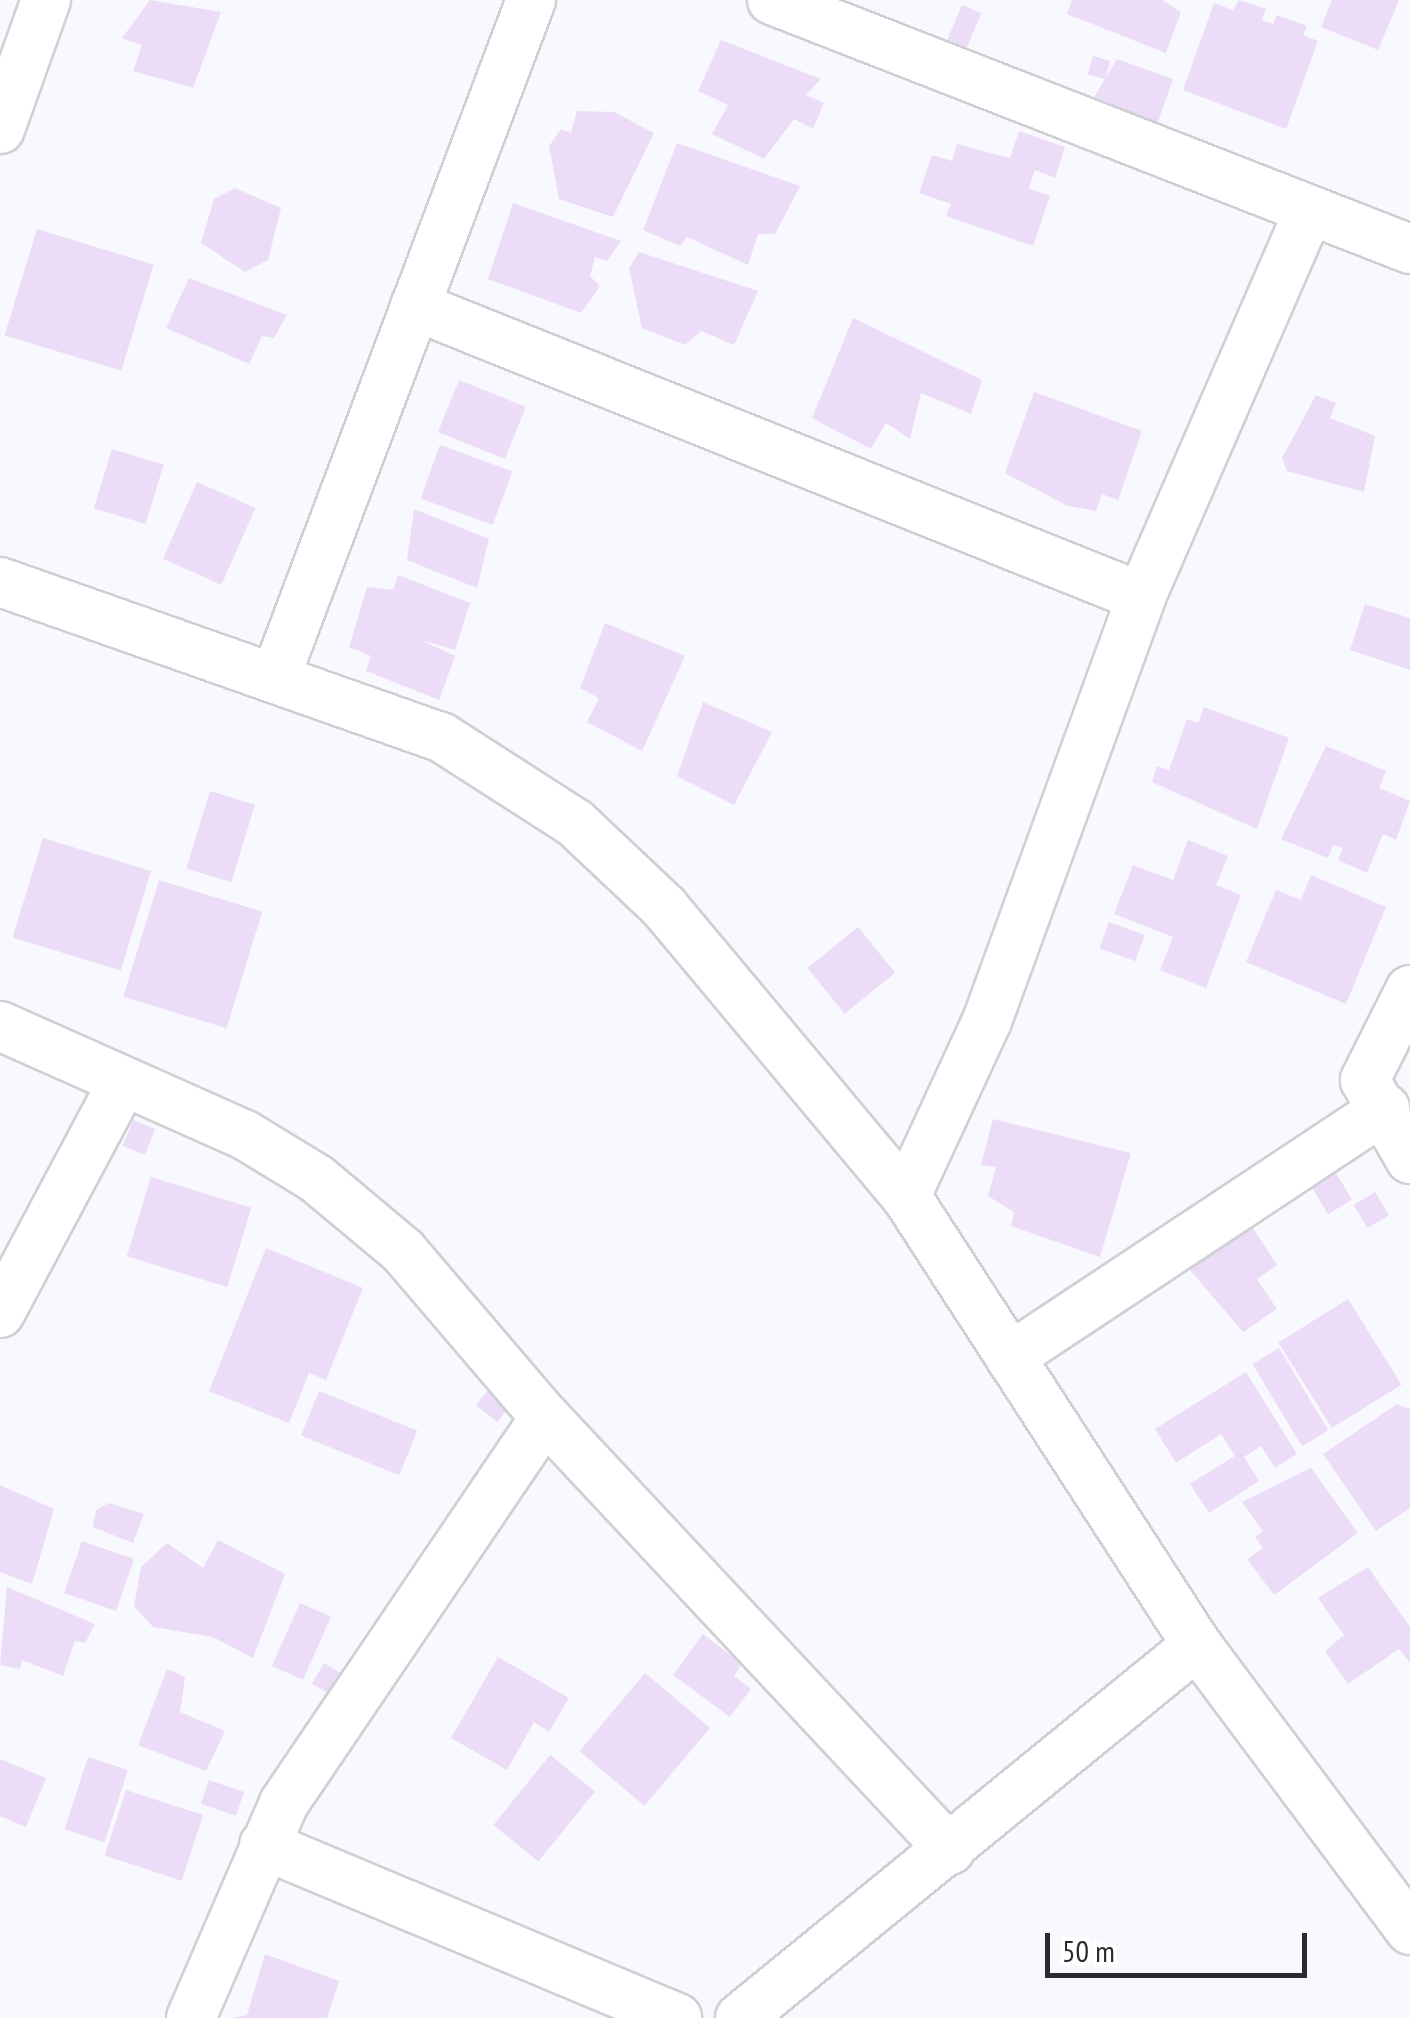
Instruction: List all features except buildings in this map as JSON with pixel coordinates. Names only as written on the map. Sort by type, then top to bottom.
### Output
[{"type":"street","points":[[0,128],[46,0]]},
{"type":"street","points":[[277,674],[530,0]]},
{"type":"street","points":[[772,0],[1410,249]]},
{"type":"street","points":[[906,1196],[987,1021],[1141,597],[1310,210]]},
{"type":"street","points":[[415,306],[1141,597]]},
{"type":"street","points":[[0,582],[277,674],[441,737],[575,822],[741,992],[906,1196],[1197,1645],[1402,1902]]},
{"type":"street","points":[[1410,990],[1365,1080],[1385,1109],[1410,1159]]},
{"type":"street","points":[[0,1026],[245,1135],[317,1179],[403,1252],[545,1417],[950,1850]]},
{"type":"street","points":[[0,1313],[122,1082]]},
{"type":"street","points":[[1010,1357],[1385,1109]]},
{"type":"street","points":[[191,2018],[264,1845],[545,1417]]},
{"type":"street","points":[[740,2018],[1197,1645]]},
{"type":"street","points":[[264,1845],[677,2018]]}]
